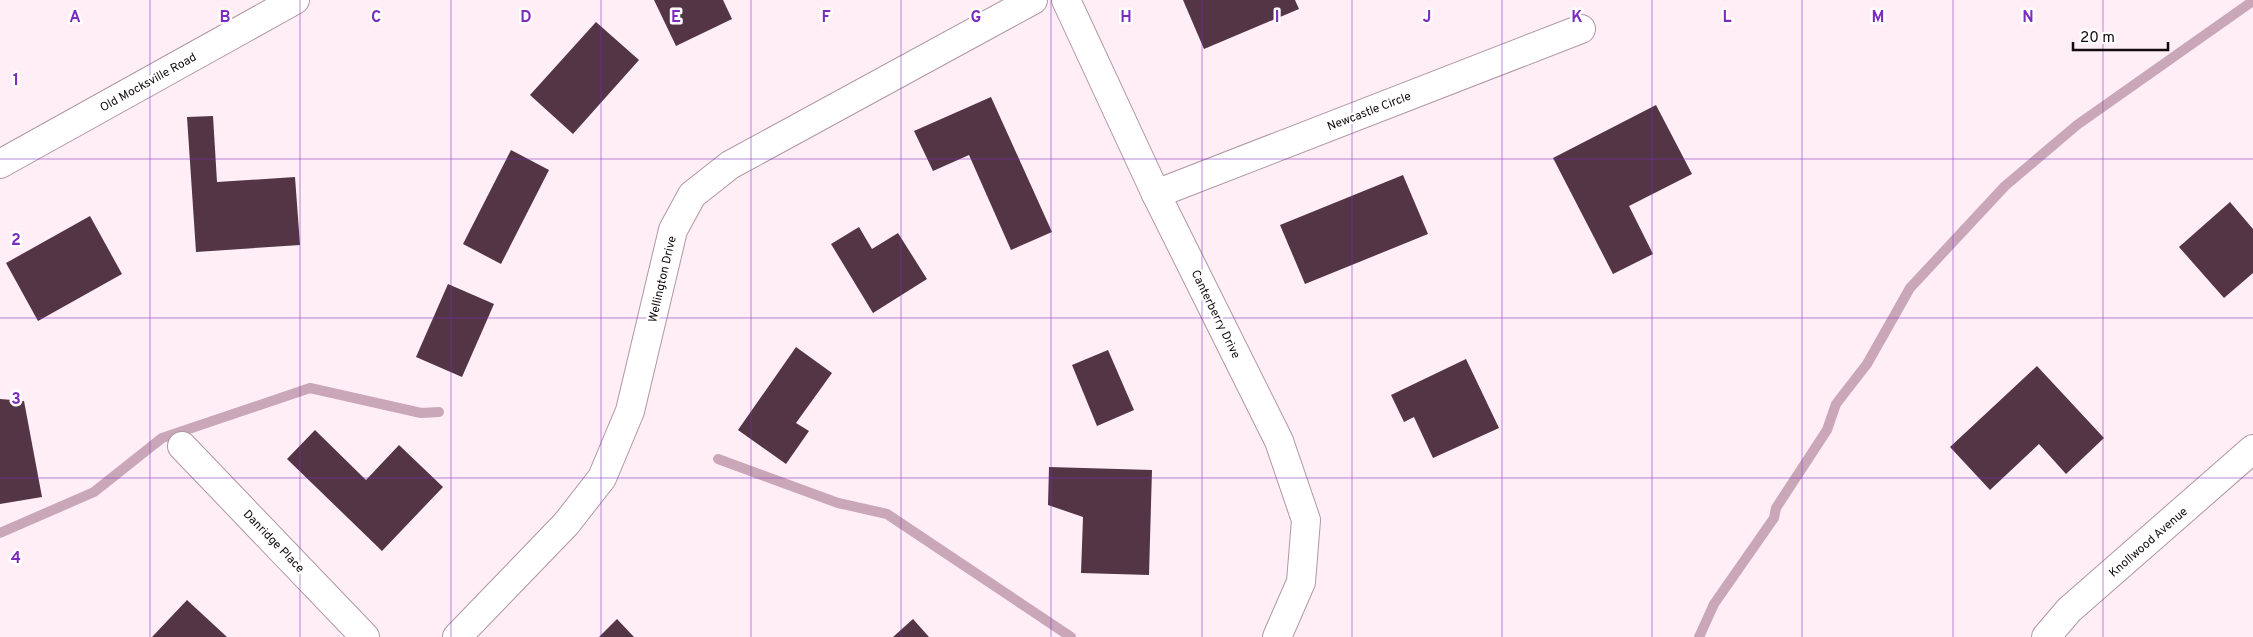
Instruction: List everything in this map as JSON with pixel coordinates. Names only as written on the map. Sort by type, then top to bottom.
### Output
[{"type":"street","name":"Wellington Drive","points":[[457,637],[566,524],[602,478],[630,411],[673,230],[692,195],[730,164],[1033,0]]},
{"type":"street","name":"Canterberry Drive","points":[[1066,0],[1156,194],[1279,441],[1306,520],[1301,582],[1277,637]]},
{"type":"street","name":"Old Mocksville Road","points":[[0,164],[292,1]]},
{"type":"street","name":"Newcastle Circle","points":[[1156,194],[1581,29]]},
{"type":"street","name":"Danridge Place","points":[[182,446],[366,637]]},
{"type":"street","name":"Knollwood Avenue","points":[[2046,637],[2069,610],[2253,449]]},
{"type":"building","points":[[654,0],[723,0],[732,19],[676,46]]},
{"type":"building","points":[[1183,0],[1295,0],[1299,9],[1204,49]]},
{"type":"building","points":[[596,22],[639,60],[573,134],[530,95]]},
{"type":"building","points":[[991,97],[1052,232],[1011,250],[969,155],[933,171],[914,131]]},
{"type":"building","points":[[1656,105],[1692,174],[1629,206],[1653,254],[1613,274],[1553,158]]},
{"type":"building","points":[[213,116],[217,182],[295,177],[300,245],[196,252],[187,117]]},
{"type":"building","points":[[511,150],[549,170],[501,264],[463,244]]},
{"type":"building","points":[[1403,175],[1428,234],[1305,284],[1280,225]]},
{"type":"building","points":[[2230,202],[2253,229],[2253,273],[2224,298],[2179,247]]},
{"type":"building","points":[[90,216],[122,274],[38,321],[6,263]]},
{"type":"building","points":[[859,227],[872,249],[898,233],[927,279],[873,313],[831,244]]},
{"type":"building","points":[[448,284],[494,304],[462,377],[416,357]]},
{"type":"building","points":[[796,347],[832,373],[796,423],[809,431],[786,464],[738,430]]},
{"type":"building","points":[[1108,350],[1134,410],[1097,426],[1072,365]]},
{"type":"building","points":[[1466,359],[1499,428],[1433,458],[1414,417],[1404,422],[1391,395]]},
{"type":"building","points":[[2037,366],[2104,438],[2066,474],[2039,444],[1990,490],[1950,447]]},
{"type":"building","points":[[0,399],[24,401],[42,497],[0,504]]},
{"type":"building","points":[[315,430],[366,480],[399,445],[443,487],[382,551],[287,459]]},
{"type":"building","points":[[1049,467],[1152,470],[1149,575],[1081,573],[1083,517],[1048,505]]},
{"type":"building","points":[[187,600],[227,637],[152,637]]},
{"type":"building","points":[[617,619],[634,637],[599,637]]},
{"type":"building","points":[[913,619],[929,637],[893,637]]},
{"type":"waterway","points":[[1699,637],[1714,604],[1774,518],[1776,508],[1827,430],[1836,404],[1867,364],[1910,288],[2005,186],[2077,125],[2253,1]]},
{"type":"waterway","points":[[0,533],[94,492],[162,438],[310,388],[421,413],[439,412]]},
{"type":"waterway","points":[[718,459],[838,503],[887,514],[1071,637]]}]
